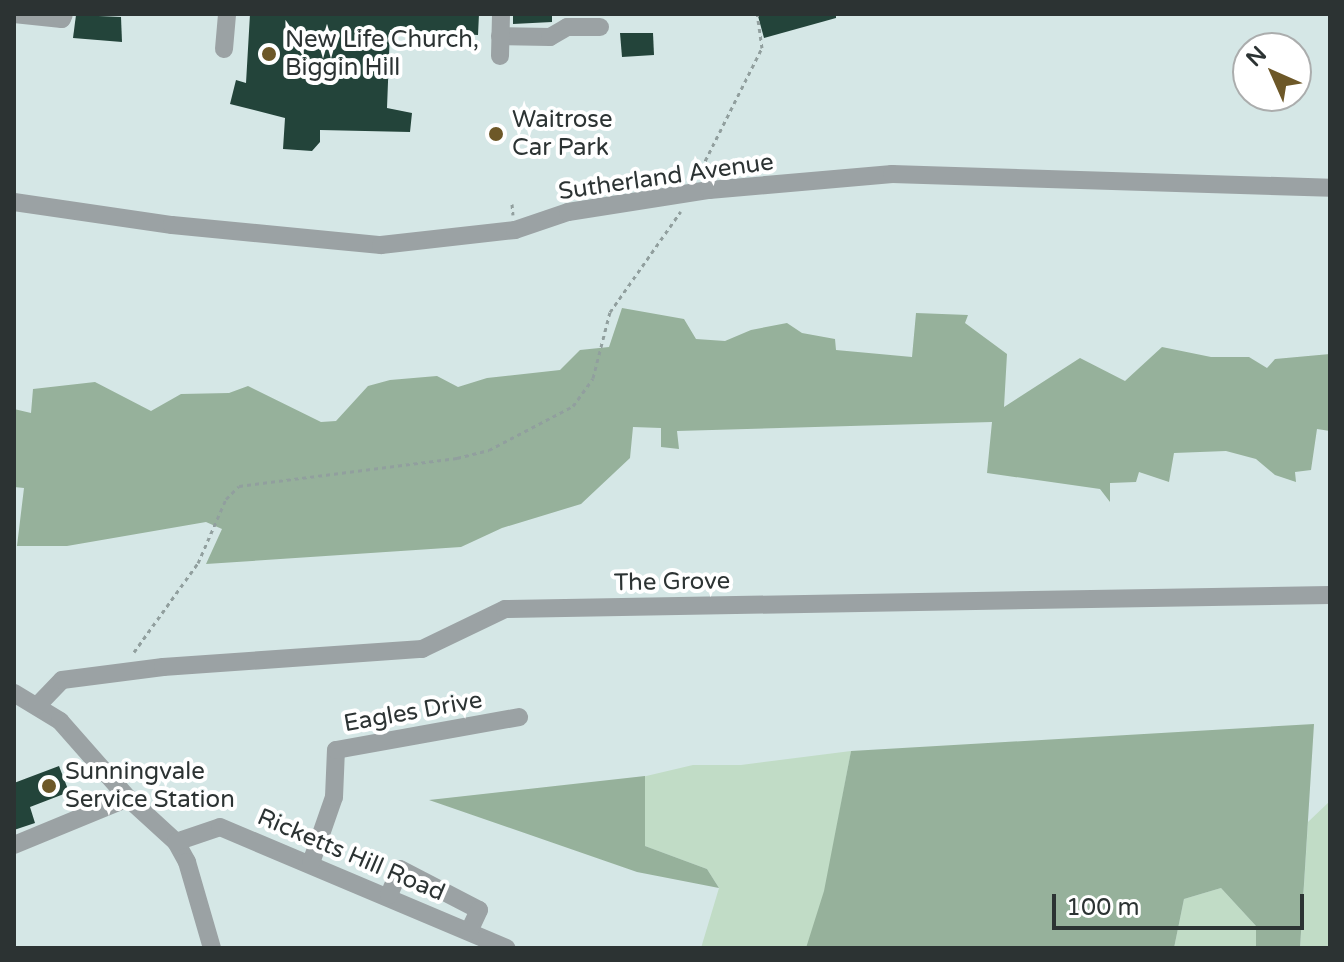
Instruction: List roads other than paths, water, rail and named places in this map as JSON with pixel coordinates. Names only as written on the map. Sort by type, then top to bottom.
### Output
[{"type":"street","points":[[14,14],[62,19],[64,14]]},
{"type":"street","points":[[224,49],[227,14]]},
{"type":"street","points":[[500,56],[501,14]]},
{"type":"street","points":[[500,36],[550,37],[567,27],[600,27]]},
{"type":"street","name":"Sutherland Avenue","points":[[14,202],[172,225],[381,245],[515,230],[568,212],[692,193],[892,174],[1330,188]]},
{"type":"street","name":"The Grove","points":[[37,706],[62,680],[121,672],[422,649],[505,609],[1330,595]]},
{"type":"street","points":[[14,693],[60,721],[128,798],[176,842],[187,862],[212,948]]},
{"type":"street","name":"Eagles Drive","points":[[311,863],[334,797],[336,750],[519,717]]},
{"type":"street","points":[[14,845],[128,798]]},
{"type":"street","name":"Ricketts Hill Road","points":[[176,842],[220,827],[389,895],[506,948]]},
{"type":"street","points":[[389,895],[400,869],[479,910],[469,931]]},
{"type":"place","name":"New Life Church, Biggin Hill","points":[[269,54]]},
{"type":"place","name":"Waitrose Car Park","points":[[496,134]]},
{"type":"place","name":"Sunningvale Service Station","points":[[49,786]]}]
